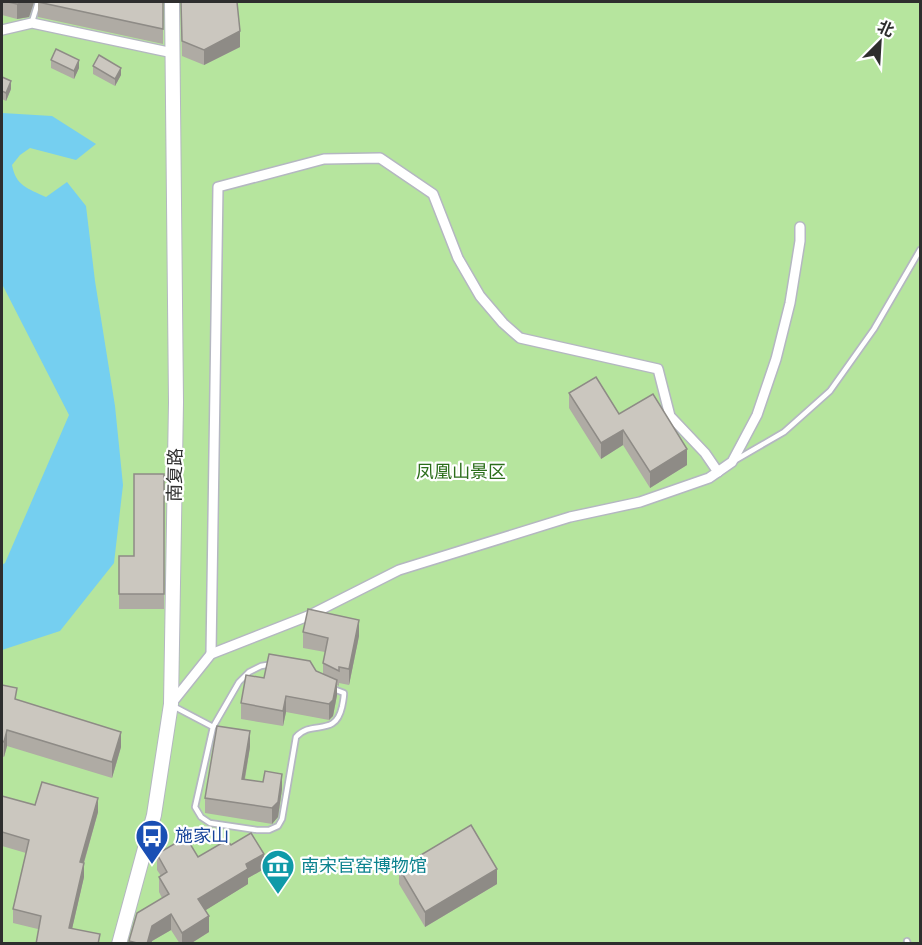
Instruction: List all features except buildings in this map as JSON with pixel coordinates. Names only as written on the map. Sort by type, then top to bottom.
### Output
[{"type":"street","name":"南复路","points":[[119,944],[154,815],[171,704],[176,402],[172,2]]},
{"type":"street","points":[[2,30],[32,23],[173,53]]},
{"type":"street","points":[[211,654],[218,187],[324,159],[380,158],[434,194],[459,258],[480,296],[503,323],[520,338],[658,369],[670,416],[705,453],[718,472]]},
{"type":"street","points":[[171,704],[211,654],[308,616],[399,570],[570,517],[640,502],[709,478],[732,462],[757,415],[776,360],[790,303],[800,241],[800,226]]},
{"type":"lane","points":[[32,23],[38,2]]},
{"type":"lane","points":[[732,462],[784,432],[830,391],[874,329],[921,250]]},
{"type":"lane","points":[[273,664],[310,671],[316,675],[318,682],[341,691],[344,696],[340,717],[333,725],[302,731],[297,737],[282,819],[278,826],[269,830],[210,823],[201,817],[195,807],[213,728],[239,682],[249,672],[261,666],[273,664]]},
{"type":"lane","points":[[171,704],[213,728]]},
{"type":"green space","name":"凤凰山景区","points":[[2,2],[920,2],[920,943],[2,943]]},
{"type":"water","points":[[2,113],[52,116],[96,144],[76,160],[30,148],[12,165],[16,178],[28,188],[46,197],[67,182],[86,206],[95,281],[115,406],[123,485],[114,563],[60,631],[2,650],[2,565],[5,563],[69,415],[2,284]]},
{"type":"place","name":"施家山","points":[[152,865]]},
{"type":"place","name":"南宋官窑博物馆","points":[[278,895]]}]
